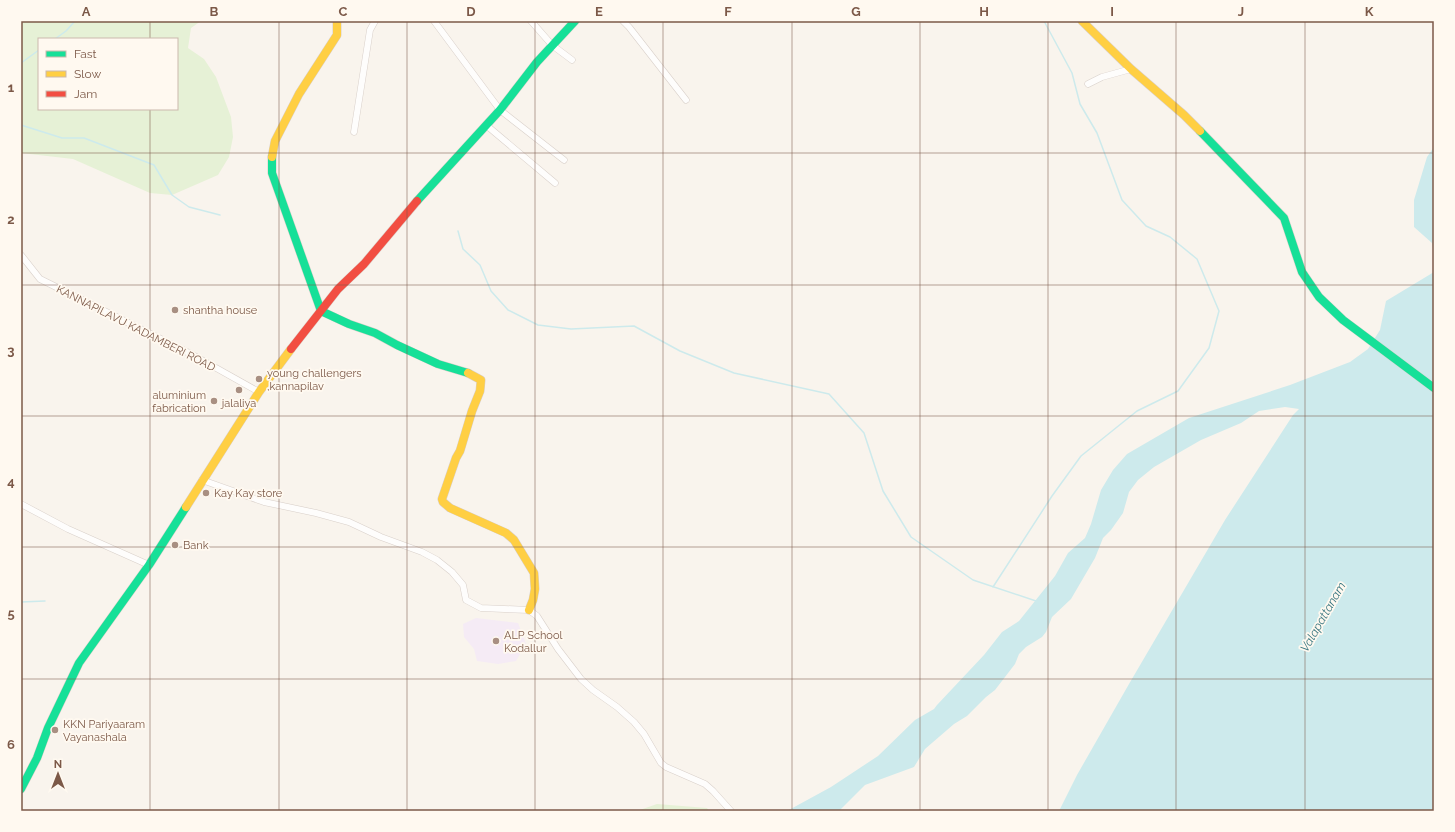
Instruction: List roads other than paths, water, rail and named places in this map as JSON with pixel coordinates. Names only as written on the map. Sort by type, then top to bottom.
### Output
[{"type":"main road","points":[[337,21],[337,35],[299,94],[275,141],[272,172],[321,311],[349,324],[375,333],[438,364],[473,375],[481,380],[480,391],[442,499],[443,502],[450,508],[506,533],[514,540],[534,573],[535,589],[529,610]]},
{"type":"main road","points":[[21,789],[37,758],[59,703],[79,663],[149,565],[258,392],[338,289],[364,264],[426,190],[500,110],[533,67],[575,21]]},
{"type":"main road","points":[[1082,21],[1131,69],[1184,115],[1284,218],[1297,260],[1306,280],[1315,294],[1337,315],[1434,388]]},
{"type":"street","points":[[354,132],[370,30],[375,21]]},
{"type":"street","points":[[434,21],[500,110],[564,160]]},
{"type":"street","points":[[531,21],[552,46],[572,60]]},
{"type":"street","points":[[623,21],[630,27],[686,100]]},
{"type":"street","points":[[1088,84],[1102,77],[1118,74],[1131,69]]},
{"type":"street","points":[[486,125],[555,183]]},
{"type":"street","name":"KANNAPILAVU KADAMBERI ROAD","points":[[21,255],[40,279],[193,355],[258,392]]},
{"type":"street","points":[[202,480],[264,502],[316,513],[348,522],[381,537],[422,552],[437,560],[452,572],[463,585],[466,600],[482,608],[529,610],[537,616],[558,649],[581,679],[634,722],[644,734],[661,763],[666,767],[705,784],[714,791],[731,811]]},
{"type":"street","points":[[21,504],[68,529],[149,565]]},
{"type":"water","points":[[1434,147],[1434,253],[1432,243],[1414,227],[1414,200],[1427,157]]},
{"type":"water","name":"Valapattanam","points":[[1434,272],[1434,811],[1059,811],[1077,775],[1225,520],[1293,415],[1299,409],[1285,407],[1259,411],[1241,423],[1201,440],[1154,467],[1138,480],[1129,492],[1123,513],[1111,530],[1103,538],[1095,558],[1071,599],[1052,617],[1046,632],[1042,637],[1026,647],[1019,654],[1015,664],[995,690],[967,716],[954,724],[925,749],[914,767],[865,785],[839,811],[787,811],[831,787],[878,756],[915,720],[934,709],[984,655],[1002,632],[1019,621],[1055,576],[1068,553],[1085,538],[1091,524],[1101,490],[1113,470],[1127,454],[1189,418],[1290,385],[1350,362],[1368,349],[1380,330],[1386,301]]},
{"type":"waterway","points":[[56,38],[66,31],[75,21]]},
{"type":"waterway","points":[[993,587],[1052,496],[1081,456],[1137,411],[1178,391],[1209,348],[1219,311],[1197,259],[1170,237],[1146,226],[1122,200],[1097,133],[1080,104],[1072,73],[1044,21]]},
{"type":"waterway","points":[[21,63],[38,51]]},
{"type":"waterway","points":[[21,125],[62,138],[84,138],[154,165],[172,195],[189,207],[220,215]]},
{"type":"waterway","points":[[458,231],[463,249],[480,265],[491,291],[508,310],[538,325],[571,329],[634,326],[680,351],[734,373],[829,394],[864,433],[883,491],[911,537],[973,580],[1036,601]]},
{"type":"waterway","points":[[21,602],[45,601]]},
{"type":"place","name":"shantha house","points":[[175,310]]},
{"type":"place","name":"young challengers ,kannapilav","points":[[259,379]]},
{"type":"place","name":"jalaliya","points":[[239,390]]},
{"type":"place","name":"aluminium fabrication","points":[[214,401]]},
{"type":"place","name":"Kay Kay store","points":[[206,493]]},
{"type":"place","name":"Bank","points":[[175,545]]},
{"type":"place","name":"ALP School Kodallur","points":[[496,641]]},
{"type":"place","name":"KKN Pariyaaram Vayanashala","points":[[55,730]]}]
